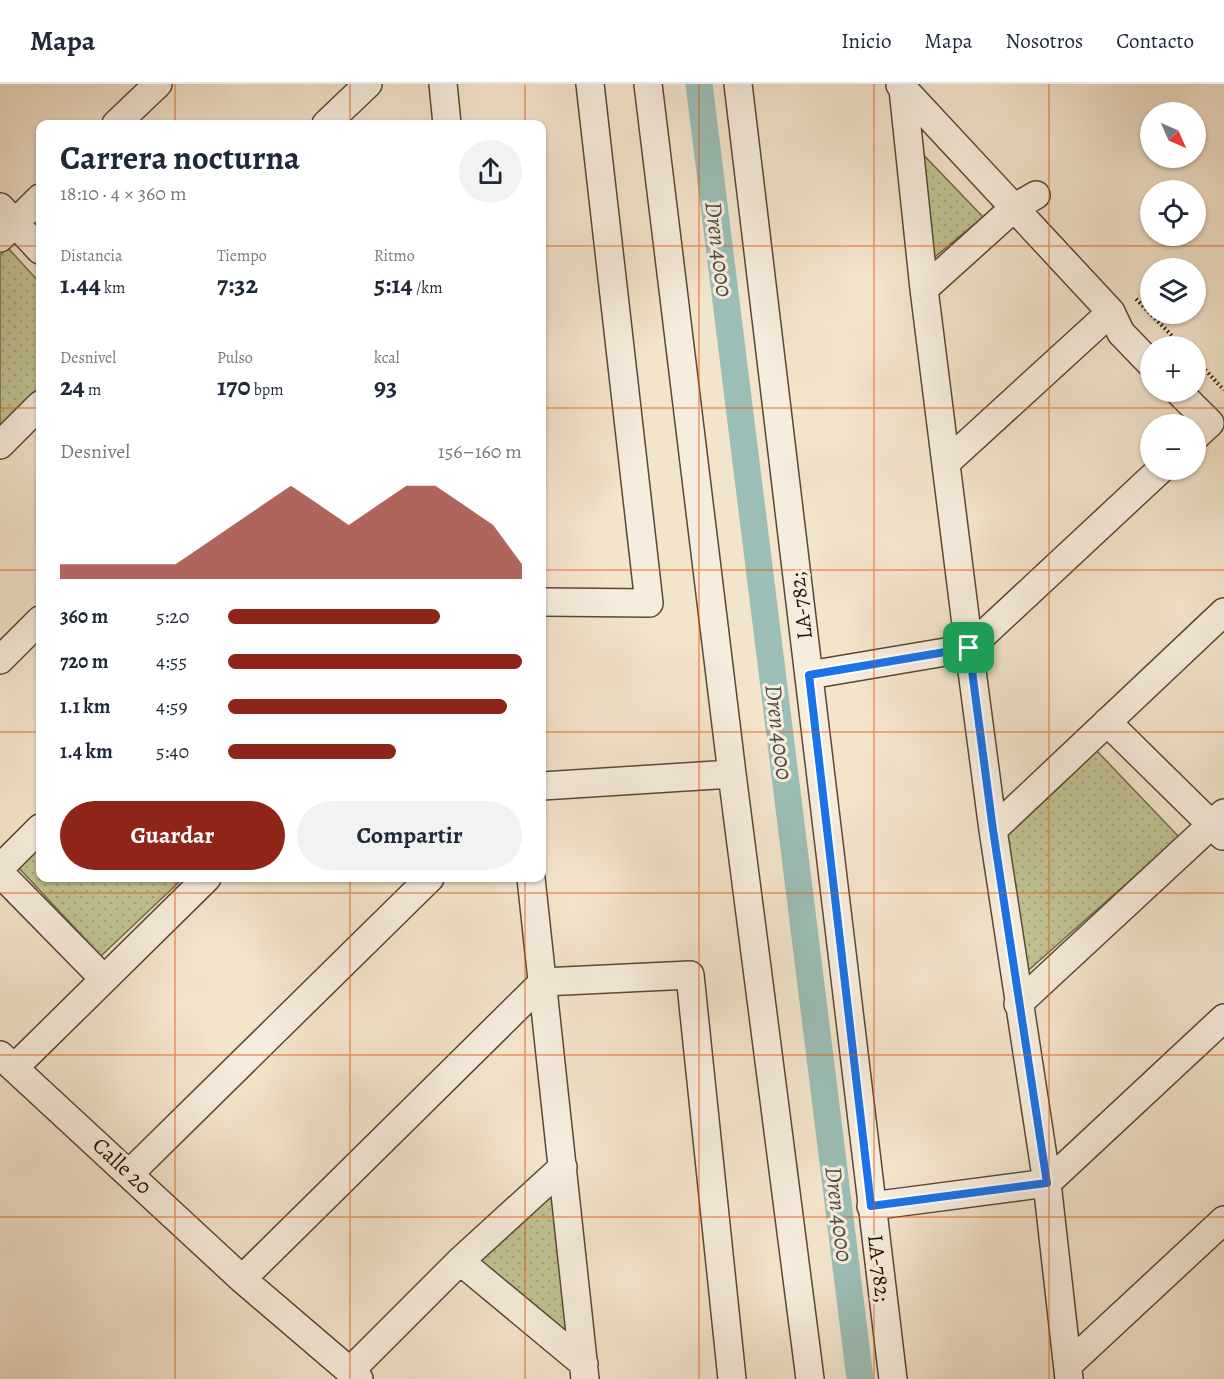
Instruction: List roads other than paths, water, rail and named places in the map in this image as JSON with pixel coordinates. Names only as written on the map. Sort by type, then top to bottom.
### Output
[{"type":"street","points":[[120,120],[158,84]]},
{"type":"street","points":[[330,120],[368,84]]},
{"type":"street","points":[[443,84],[447,120]]},
{"type":"street","points":[[546,602],[649,603],[590,84]]},
{"type":"street","points":[[648,84],[732,774],[810,1379]]},
{"type":"street","name":"LA-782;","points":[[738,84],[893,1379]]},
{"type":"street","points":[[901,86],[1026,201],[1112,312],[1121,333],[1140,353]]},
{"type":"street","points":[[901,86],[969,648],[1018,1004],[1047,1183],[1068,1372]]},
{"type":"street","points":[[36,201],[5,222],[36,247]]},
{"type":"street","points":[[924,289],[1026,201]]},
{"type":"street","points":[[947,462],[1112,312]]},
{"type":"street","points":[[1189,402],[1201,414]]},
{"type":"street","points":[[0,445],[36,409]]},
{"type":"street","points":[[809,675],[969,648],[1149,480]]},
{"type":"street","points":[[993,830],[1224,612]]},
{"type":"street","points":[[0,660],[36,624]]},
{"type":"street","points":[[1018,1004],[1220,825],[1107,722]]},
{"type":"street","points":[[546,786],[732,774]]},
{"type":"street","points":[[0,868],[36,832]]},
{"type":"street","points":[[0,873],[104,979]]},
{"type":"street","points":[[7,1061],[104,979],[199,882]]},
{"type":"street","points":[[130,1173],[426,882]]},
{"type":"street","points":[[531,882],[584,1371]]},
{"type":"street","points":[[242,1279],[543,982],[690,975],[732,1379]]},
{"type":"street","points":[[871,1206],[1047,1183],[1224,1018]]},
{"type":"street","name":"Calle 20","points":[[7,1061],[242,1279],[354,1375]]},
{"type":"street","points":[[354,1375],[460,1261],[563,1167]]},
{"type":"street","points":[[1068,1372],[1224,1220]]},
{"type":"street","points":[[460,1261],[584,1371]]},
{"type":"waterway","name":"Dren 4000","points":[[699,84],[860,1379]]}]
